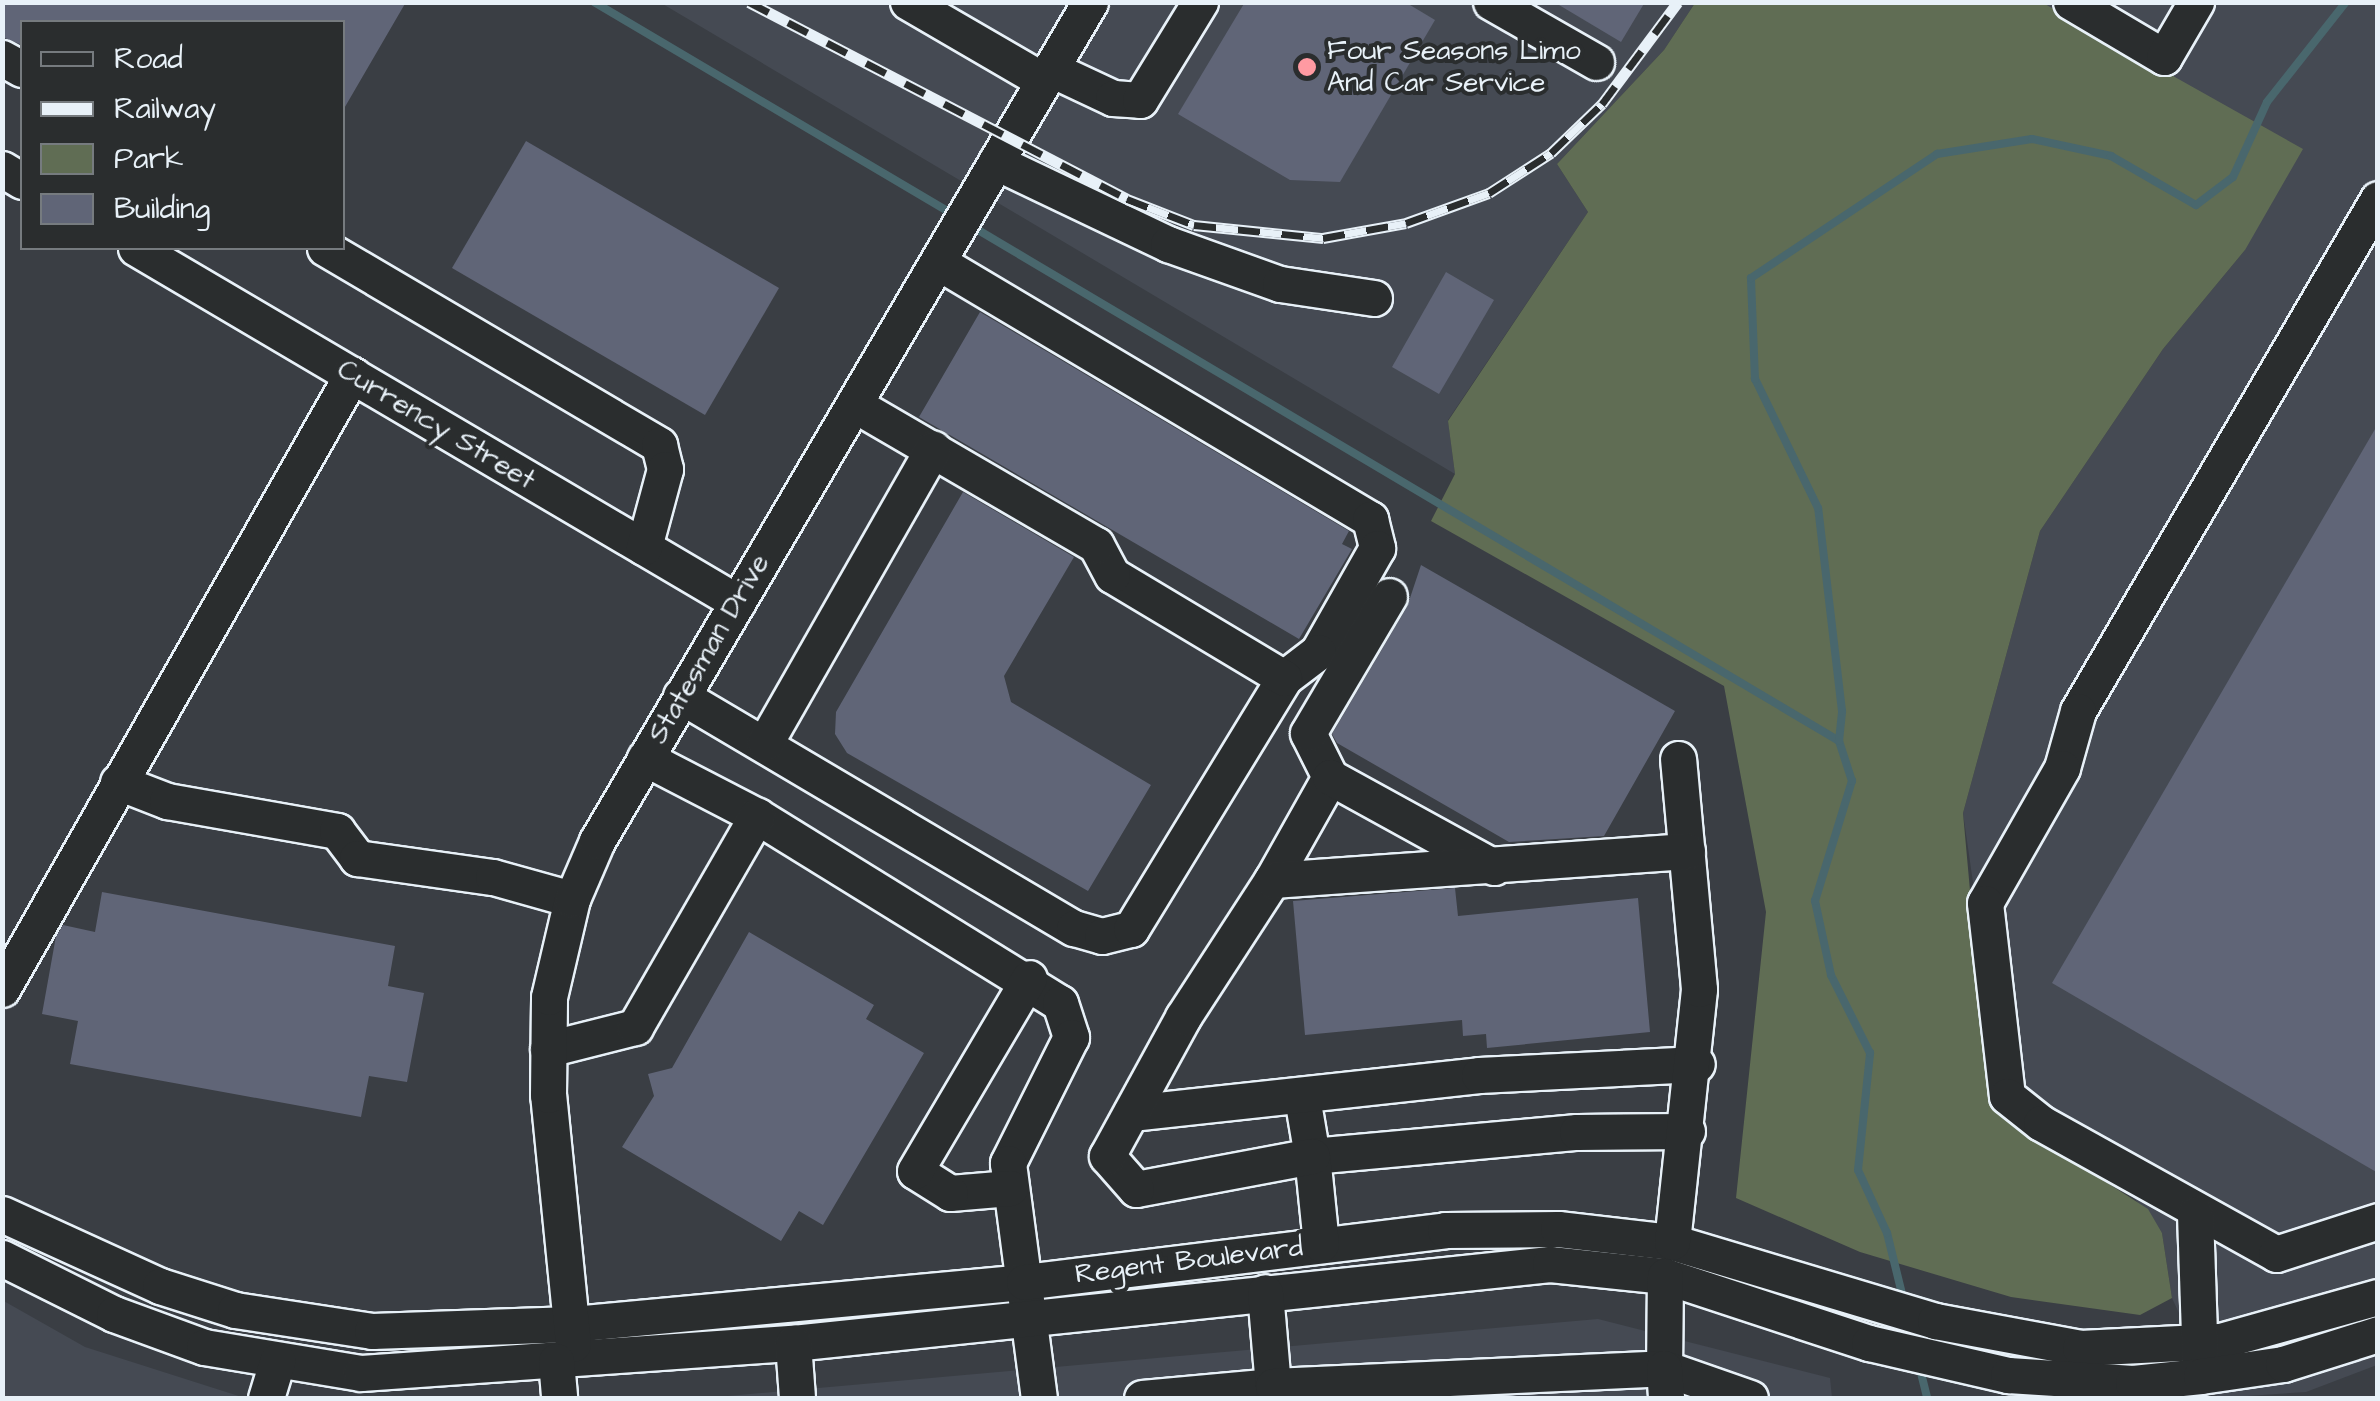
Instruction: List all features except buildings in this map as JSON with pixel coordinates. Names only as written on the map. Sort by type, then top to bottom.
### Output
[{"type":"street","points":[[908,2],[1047,75],[1112,98],[1140,100],[1200,2]]},
{"type":"street","name":"Statesman Drive","points":[[559,1398],[572,1324],[548,1049],[549,997],[572,899],[645,758],[1090,2]]},
{"type":"street","points":[[1490,2],[1596,62]]},
{"type":"street","points":[[2071,2],[2164,57],[2196,2]]},
{"type":"street","points":[[992,169],[1168,244],[1280,284],[1374,298]]},
{"type":"street","points":[[2378,199],[2078,711],[2062,768],[1985,904],[2007,1096],[2195,1214],[2276,1254],[2378,1220]]},
{"type":"street","name":"Currency Street","points":[[139,250],[737,602]]},
{"type":"street","points":[[329,250],[660,445],[665,469],[644,547]]},
{"type":"street","points":[[681,696],[1074,928],[1102,936],[1132,929],[1284,678],[1318,652],[1377,548],[1370,519],[938,262]]},
{"type":"street","points":[[2,989],[352,375]]},
{"type":"street","points":[[854,404],[1096,545],[1112,575],[1284,678]]},
{"type":"street","points":[[765,743],[933,450]]},
{"type":"street","points":[[1389,596],[1308,734],[1330,776],[1494,868]]},
{"type":"street","points":[[645,758],[757,816],[1029,978],[1060,1003],[1071,1036],[1013,1143],[1010,1188],[1039,1398]]},
{"type":"street","points":[[1672,1242],[1697,1064],[1687,851],[1678,759]]},
{"type":"street","points":[[1330,776],[1107,1156],[1136,1189],[1312,1156],[1577,1132],[1687,1131]]},
{"type":"street","points":[[118,782],[167,801],[337,831],[357,858],[493,877],[572,899]]},
{"type":"street","points":[[548,1049],[635,1026],[757,816]]},
{"type":"street","points":[[1272,880],[1494,868],[1687,851]]},
{"type":"street","points":[[1010,1188],[950,1193],[915,1171],[1029,978]]},
{"type":"street","points":[[1130,1114],[1479,1076],[1697,1064]]},
{"type":"street","points":[[1302,1097],[1322,1244]]},
{"type":"street","name":"Regent Boulevard","points":[[2,1214],[160,1286],[312,1324],[372,1331],[572,1324],[1024,1282],[1445,1230],[1558,1230],[1672,1242],[2080,1364]]},
{"type":"street","points":[[2195,1214],[2199,1359]]},
{"type":"street","name":"Regent Boulevard","points":[[2,1258],[114,1314],[204,1347],[361,1374],[793,1344],[1550,1264],[1665,1276],[1931,1360],[2080,1364],[2199,1359],[2283,1364],[2378,1334]]},
{"type":"street","points":[[1665,1276],[1665,1383]]},
{"type":"street","points":[[1265,1292],[1274,1392]]},
{"type":"street","name":"Regent Boulevard","points":[[2199,1359],[2378,1297]]},
{"type":"street","points":[[793,1344],[797,1398]]},
{"type":"street","points":[[266,1398],[276,1361]]},
{"type":"street","points":[[1142,1398],[1665,1383],[1750,1398]]},
{"type":"shaded area","points":[[661,3],[1695,3],[1664,50],[1557,164],[1588,212],[1448,420],[1455,474]]},
{"type":"shaded area","points":[[2039,3],[2377,3],[2377,1365],[2306,1392],[2218,1398],[2172,1298],[2162,1233],[2130,1193],[2048,1145],[2005,1105],[1963,813],[2040,531],[2163,349],[2245,250]]},
{"type":"shaded area","points":[[2,1300],[85,1347],[245,1398],[3,1398]]},
{"type":"shaded area","points":[[1598,1319],[1830,1378],[1832,1398],[705,1398]]},
{"type":"green space","points":[[1695,3],[2043,3],[2303,149],[2245,250],[2163,349],[2040,531],[1963,813],[1985,1056],[2048,1145],[2148,1209],[2162,1233],[2172,1298],[2140,1315],[2011,1297],[1860,1252],[1736,1198],[1766,912],[1724,686],[1431,521],[1455,474],[1448,421],[1588,212],[1557,164],[1664,50]]},
{"type":"waterway","points":[[594,2],[952,214]]},
{"type":"waterway","points":[[1904,1302],[1887,1233],[1858,1170],[1870,1053],[1831,975],[1815,901],[1852,781],[1839,741],[1842,711],[1818,508],[1755,379],[1751,278],[1937,154],[2032,139],[2111,156],[2196,205],[2233,177],[2267,102],[2346,2]]},
{"type":"waterway","points":[[968,224],[1839,741]]},
{"type":"waterway","points":[[1919,1365],[1927,1398]]},
{"type":"railway","points":[[749,2],[1127,199],[1194,225],[1323,238],[1406,223],[1489,193],[1551,153],[1602,104],[1678,2]]},
{"type":"place","name":"Four Seasons Limo And Car Service","points":[[1307,67]]}]
